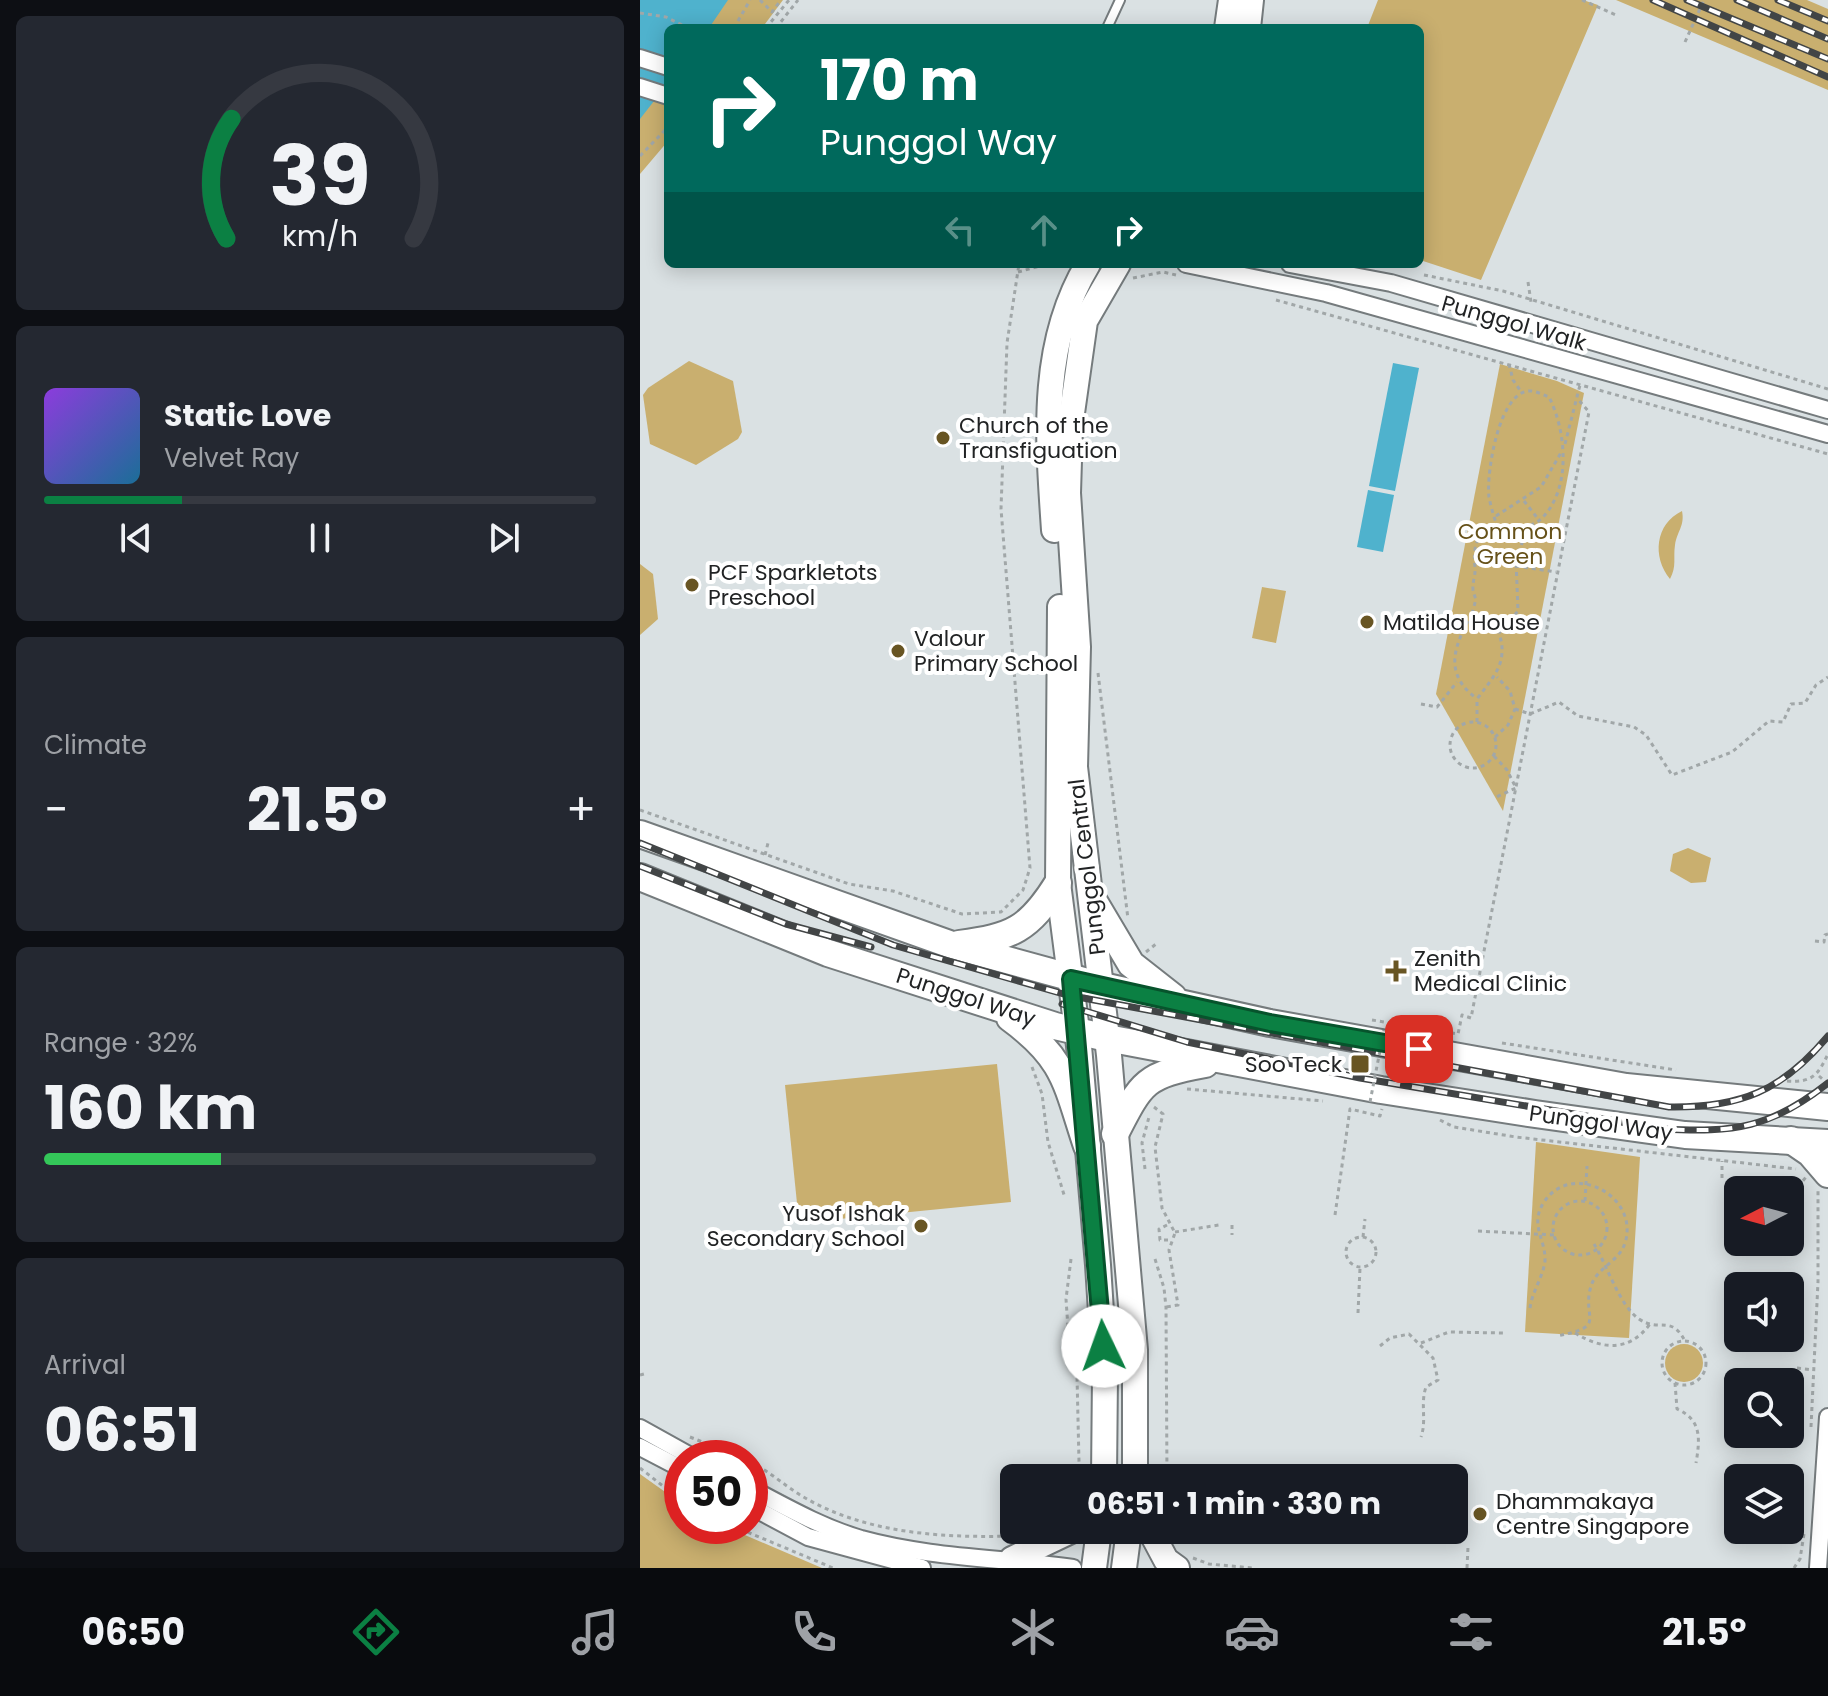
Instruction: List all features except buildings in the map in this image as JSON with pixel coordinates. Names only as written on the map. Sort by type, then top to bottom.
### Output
[{"type":"main road","points":[[1228,24],[1231,0]]},
{"type":"main road","points":[[1248,24],[1251,0]]},
{"type":"main road","name":"Punggol Central","points":[[1086,268],[1063,315],[1049,401],[1047,437],[1061,616],[1058,883],[1077,1030],[1104,1358],[1104,1464]]},
{"type":"main road","name":"Punggol Central","points":[[1122,273],[1085,321],[1070,427],[1068,493],[1078,647],[1075,767],[1102,986],[1135,1350],[1135,1464]]},
{"type":"main road","name":"Punggol Way","points":[[640,834],[952,945],[1071,979],[1270,1023],[1626,1087],[1828,1107]]},
{"type":"main road","name":"Punggol Way","points":[[640,877],[828,953],[1107,1038],[1381,1090],[1670,1133],[1828,1143]]},
{"type":"main road","points":[[952,945],[1005,937],[1028,924],[1058,883]]},
{"type":"main road","points":[[1093,900],[1131,964],[1180,1002]]},
{"type":"main road","points":[[991,1005],[1037,1038],[1061,1067],[1087,1146]]},
{"type":"main road","points":[[1115,1134],[1134,1097],[1148,1081],[1164,1071],[1220,1061]]},
{"type":"main road","points":[[1791,1140],[1810,1153],[1818,1175]]},
{"type":"main road","points":[[1012,1559],[1044,1544]]},
{"type":"main road","points":[[1094,1568],[1097,1544]]},
{"type":"main road","points":[[1124,1568],[1127,1544]]},
{"type":"main road","points":[[1157,1544],[1166,1560],[1184,1563]]},
{"type":"street","points":[[640,58],[664,66]]},
{"type":"street","points":[[640,87],[664,95]]},
{"type":"street","name":"Punggol Walk","points":[[1183,268],[1341,297],[1828,434]]},
{"type":"street","name":"Punggol Walk","points":[[1311,268],[1391,283],[1828,410]]},
{"type":"street","points":[[1818,1567],[1828,1417]]},
{"type":"street","points":[[640,1428],[664,1441]]},
{"type":"street","points":[[640,1447],[664,1460]]},
{"type":"street","points":[[768,1498],[810,1520],[859,1538],[957,1558],[1012,1559],[1073,1568]]},
{"type":"street","points":[[768,1516],[808,1537],[922,1568]]},
{"type":"lane","points":[[1109,24],[1120,0]]},
{"type":"path","points":[[736,24],[750,0]]},
{"type":"path","points":[[760,0],[772,12],[781,0]]},
{"type":"path","points":[[769,24],[789,0]]},
{"type":"path","points":[[779,24],[798,0]]},
{"type":"path","points":[[1582,0],[1616,15]]},
{"type":"path","points":[[1685,42],[1704,0]]},
{"type":"path","points":[[640,13],[666,17],[680,24]]},
{"type":"path","points":[[640,156],[664,131]]},
{"type":"path","points":[[640,810],[849,884],[893,891],[962,914],[1001,912],[1023,890],[1030,868],[1000,530],[1007,343],[1018,268]]},
{"type":"path","points":[[1018,272],[1032,268]]},
{"type":"path","points":[[1122,273],[1183,268]]},
{"type":"path","points":[[1411,273],[1503,291],[1531,302],[1828,389]]},
{"type":"path","points":[[1528,282],[1531,302]]},
{"type":"path","points":[[1262,296],[1828,454]]},
{"type":"path","points":[[1509,363],[1513,380],[1522,393]]},
{"type":"path","points":[[1477,699],[1458,681],[1454,660],[1476,599],[1471,589],[1476,570],[1474,548],[1480,536],[1490,528],[1514,532],[1540,521],[1554,498],[1580,385]]},
{"type":"path","points":[[1494,517],[1524,501],[1541,487],[1564,448],[1560,418],[1549,397],[1530,391],[1522,393],[1504,412],[1496,436],[1489,495],[1494,517],[1498,528]]},
{"type":"path","points":[[1464,1041],[1361,1021],[1382,1020],[1458,1034],[1462,1015],[1471,1018],[1589,412],[1577,398]]},
{"type":"path","points":[[1524,501],[1540,521]]},
{"type":"path","points":[[1477,722],[1477,699],[1502,664],[1499,633],[1518,611],[1516,566],[1522,543],[1514,532]]},
{"type":"path","points":[[1516,566],[1557,573]]},
{"type":"path","points":[[1472,614],[1485,631],[1499,633]]},
{"type":"path","points":[[1097,667],[1128,923]]},
{"type":"path","points":[[1495,737],[1508,725],[1515,709],[1510,691],[1496,676]]},
{"type":"path","points":[[1515,709],[1530,714],[1559,702],[1578,716],[1634,727],[1646,735],[1672,775],[1732,752],[1769,721],[1783,722],[1791,704],[1805,703],[1816,685],[1828,677]]},
{"type":"path","points":[[1421,704],[1437,707],[1458,681]]},
{"type":"path","points":[[1494,756],[1477,768],[1463,766],[1453,756],[1453,734],[1463,724],[1477,722],[1488,727],[1495,737],[1494,756],[1507,770],[1516,788]]},
{"type":"path","points":[[1494,798],[1516,788]]},
{"type":"path","points":[[765,855],[768,843]]},
{"type":"path","points":[[1815,941],[1824,942],[1828,934]]},
{"type":"path","points":[[1150,949],[1156,944]]},
{"type":"path","points":[[1459,987],[1476,991]]},
{"type":"path","points":[[1370,1102],[1384,1030]]},
{"type":"path","points":[[1500,1043],[1679,1071]]},
{"type":"path","points":[[1778,1080],[1805,1082],[1818,1075],[1828,1054]]},
{"type":"path","points":[[1027,1059],[1042,1094],[1048,1142],[1065,1198]]},
{"type":"path","points":[[1818,1075],[1828,1084]]},
{"type":"path","points":[[1185,1089],[1320,1101]]},
{"type":"path","points":[[1145,1169],[1142,1143],[1154,1107],[1163,1114],[1155,1147],[1162,1208],[1175,1232]]},
{"type":"path","points":[[1335,1215],[1350,1109],[1380,1116],[1382,1109]]},
{"type":"path","points":[[1430,1116],[1454,1127],[1516,1137],[1775,1165],[1818,1175],[1820,1204],[1811,1436]]},
{"type":"path","points":[[1722,1161],[1722,1178]]},
{"type":"path","points":[[1585,1201],[1587,1166]]},
{"type":"path","points":[[1530,1308],[1545,1265],[1537,1234],[1537,1220],[1544,1201],[1558,1189],[1585,1185],[1598,1186],[1611,1193],[1627,1220],[1626,1242],[1619,1257],[1607,1265],[1591,1286],[1591,1320],[1575,1333],[1557,1336]]},
{"type":"path","points":[[1576,1201],[1585,1201],[1600,1209],[1607,1225],[1607,1234],[1598,1249],[1590,1254],[1572,1254],[1564,1250],[1554,1235],[1553,1226],[1560,1209],[1576,1201]]},
{"type":"path","points":[[1363,1237],[1365,1219]]},
{"type":"path","points":[[1169,1225],[1161,1226],[1160,1234],[1163,1241],[1171,1240]]},
{"type":"path","points":[[1175,1232],[1219,1225]]},
{"type":"path","points":[[1232,1225],[1232,1235]]},
{"type":"path","points":[[1478,1231],[1554,1235]]},
{"type":"path","points":[[1166,1307],[1178,1305],[1170,1260],[1171,1240],[1175,1232]]},
{"type":"path","points":[[1153,1235],[1160,1234]]},
{"type":"path","points":[[1363,1237],[1375,1246],[1376,1257],[1370,1265],[1360,1268],[1351,1264],[1346,1251],[1350,1242],[1363,1237]]},
{"type":"path","points":[[1594,1244],[1623,1302],[1638,1318],[1650,1324],[1671,1325],[1679,1329],[1685,1341]]},
{"type":"path","points":[[1071,1259],[1066,1299],[1069,1343],[1077,1376],[1078,1464]]},
{"type":"path","points":[[1155,1259],[1166,1307],[1167,1464]]},
{"type":"path","points":[[1358,1313],[1360,1268]]},
{"type":"path","points":[[1575,1333],[1590,1341],[1626,1346],[1639,1339],[1650,1324]]},
{"type":"path","points":[[1421,1343],[1449,1332],[1503,1333]]},
{"type":"path","points":[[1380,1346],[1402,1334],[1409,1334],[1433,1358],[1438,1380],[1426,1387],[1421,1399],[1424,1421],[1421,1437]]},
{"type":"path","points":[[1675,1383],[1696,1382],[1706,1365],[1698,1346],[1685,1341],[1671,1346],[1663,1358],[1665,1373],[1675,1383],[1677,1409],[1689,1414],[1697,1425],[1696,1463]]},
{"type":"path","points":[[1804,1369],[1813,1370]]},
{"type":"path","points":[[689,1437],[697,1440]]},
{"type":"path","points":[[640,1468],[664,1487]]},
{"type":"path","points":[[768,1474],[808,1500],[865,1521],[944,1538],[1000,1537]]},
{"type":"path","points":[[768,1541],[833,1568]]},
{"type":"path","points":[[1467,1568],[1468,1547]]},
{"type":"path","points":[[1184,1563],[1253,1568]]},
{"type":"green space","points":[[640,0],[783,0],[765,24],[664,24],[664,146],[640,174]]},
{"type":"green space","points":[[1378,0],[1583,0],[1598,5],[1481,280],[1424,261],[1424,24],[1369,24]]},
{"type":"green space","points":[[1616,0],[1807,0],[1828,9],[1828,90]]},
{"type":"green space","points":[[689,361],[733,381],[742,432],[738,439],[696,465],[650,444],[643,395],[648,388]]},
{"type":"green space","name":"Common Green","points":[[1500,364],[1557,381],[1584,393],[1503,811],[1436,694]]},
{"type":"green space","points":[[1682,511],[1670,579],[1660,561],[1659,542],[1666,524]]},
{"type":"green space","points":[[640,564],[653,574],[658,619],[640,635]]},
{"type":"green space","points":[[1262,587],[1286,591],[1276,643],[1252,638]]},
{"type":"green space","points":[[1688,848],[1711,858],[1706,882],[1691,883],[1670,871],[1673,854]]},
{"type":"green space","points":[[997,1064],[1011,1202],[799,1223],[785,1085]]},
{"type":"green space","points":[[1536,1142],[1640,1157],[1629,1338],[1525,1332]]},
{"type":"green space","points":[[1684,1344],[1697,1350],[1703,1363],[1697,1376],[1684,1382],[1671,1376],[1665,1363],[1671,1350]]},
{"type":"green space","points":[[640,1474],[664,1491],[664,1544],[766,1544],[822,1568],[640,1568]]},
{"type":"water","points":[[640,0],[728,0],[712,24],[664,24],[664,88],[640,119]]},
{"type":"water","points":[[1393,363],[1419,368],[1395,491],[1369,486]]},
{"type":"water","points":[[1368,490],[1394,495],[1383,552],[1357,547]]},
{"type":"railway","points":[[1653,0],[1828,77]]},
{"type":"railway","points":[[1687,0],[1828,59]]},
{"type":"railway","points":[[1737,0],[1828,39]]},
{"type":"railway","points":[[1778,0],[1828,21]]},
{"type":"railway","points":[[640,843],[893,945],[1067,995],[1669,1107],[1717,1104],[1758,1092],[1794,1070],[1828,1036]]},
{"type":"railway","points":[[640,866],[786,924],[871,947]]},
{"type":"railway","points":[[1062,1004],[1187,1042],[1360,1078],[1663,1129],[1711,1130],[1751,1124],[1788,1110],[1828,1083]]},
{"type":"place","name":"Church of the Transfiguation","points":[[943,438]]},
{"type":"place","name":"PCF Sparkletots Preschool","points":[[692,585]]},
{"type":"place","name":"Matilda House","points":[[1367,622]]},
{"type":"place","name":"Valour Primary School","points":[[898,651]]},
{"type":"place","name":"Zenith Medical Clinic","points":[[1396,971]]},
{"type":"place","name":"Soo Teck","points":[[1360,1064]]},
{"type":"place","name":"Yusof Ishak Secondary School","points":[[921,1226]]},
{"type":"place","name":"Dhammakaya Centre Singapore","points":[[1480,1514]]},
{"type":"route","points":[[1103,1346],[1071,979],[1270,1023],[1419,1049]]}]
